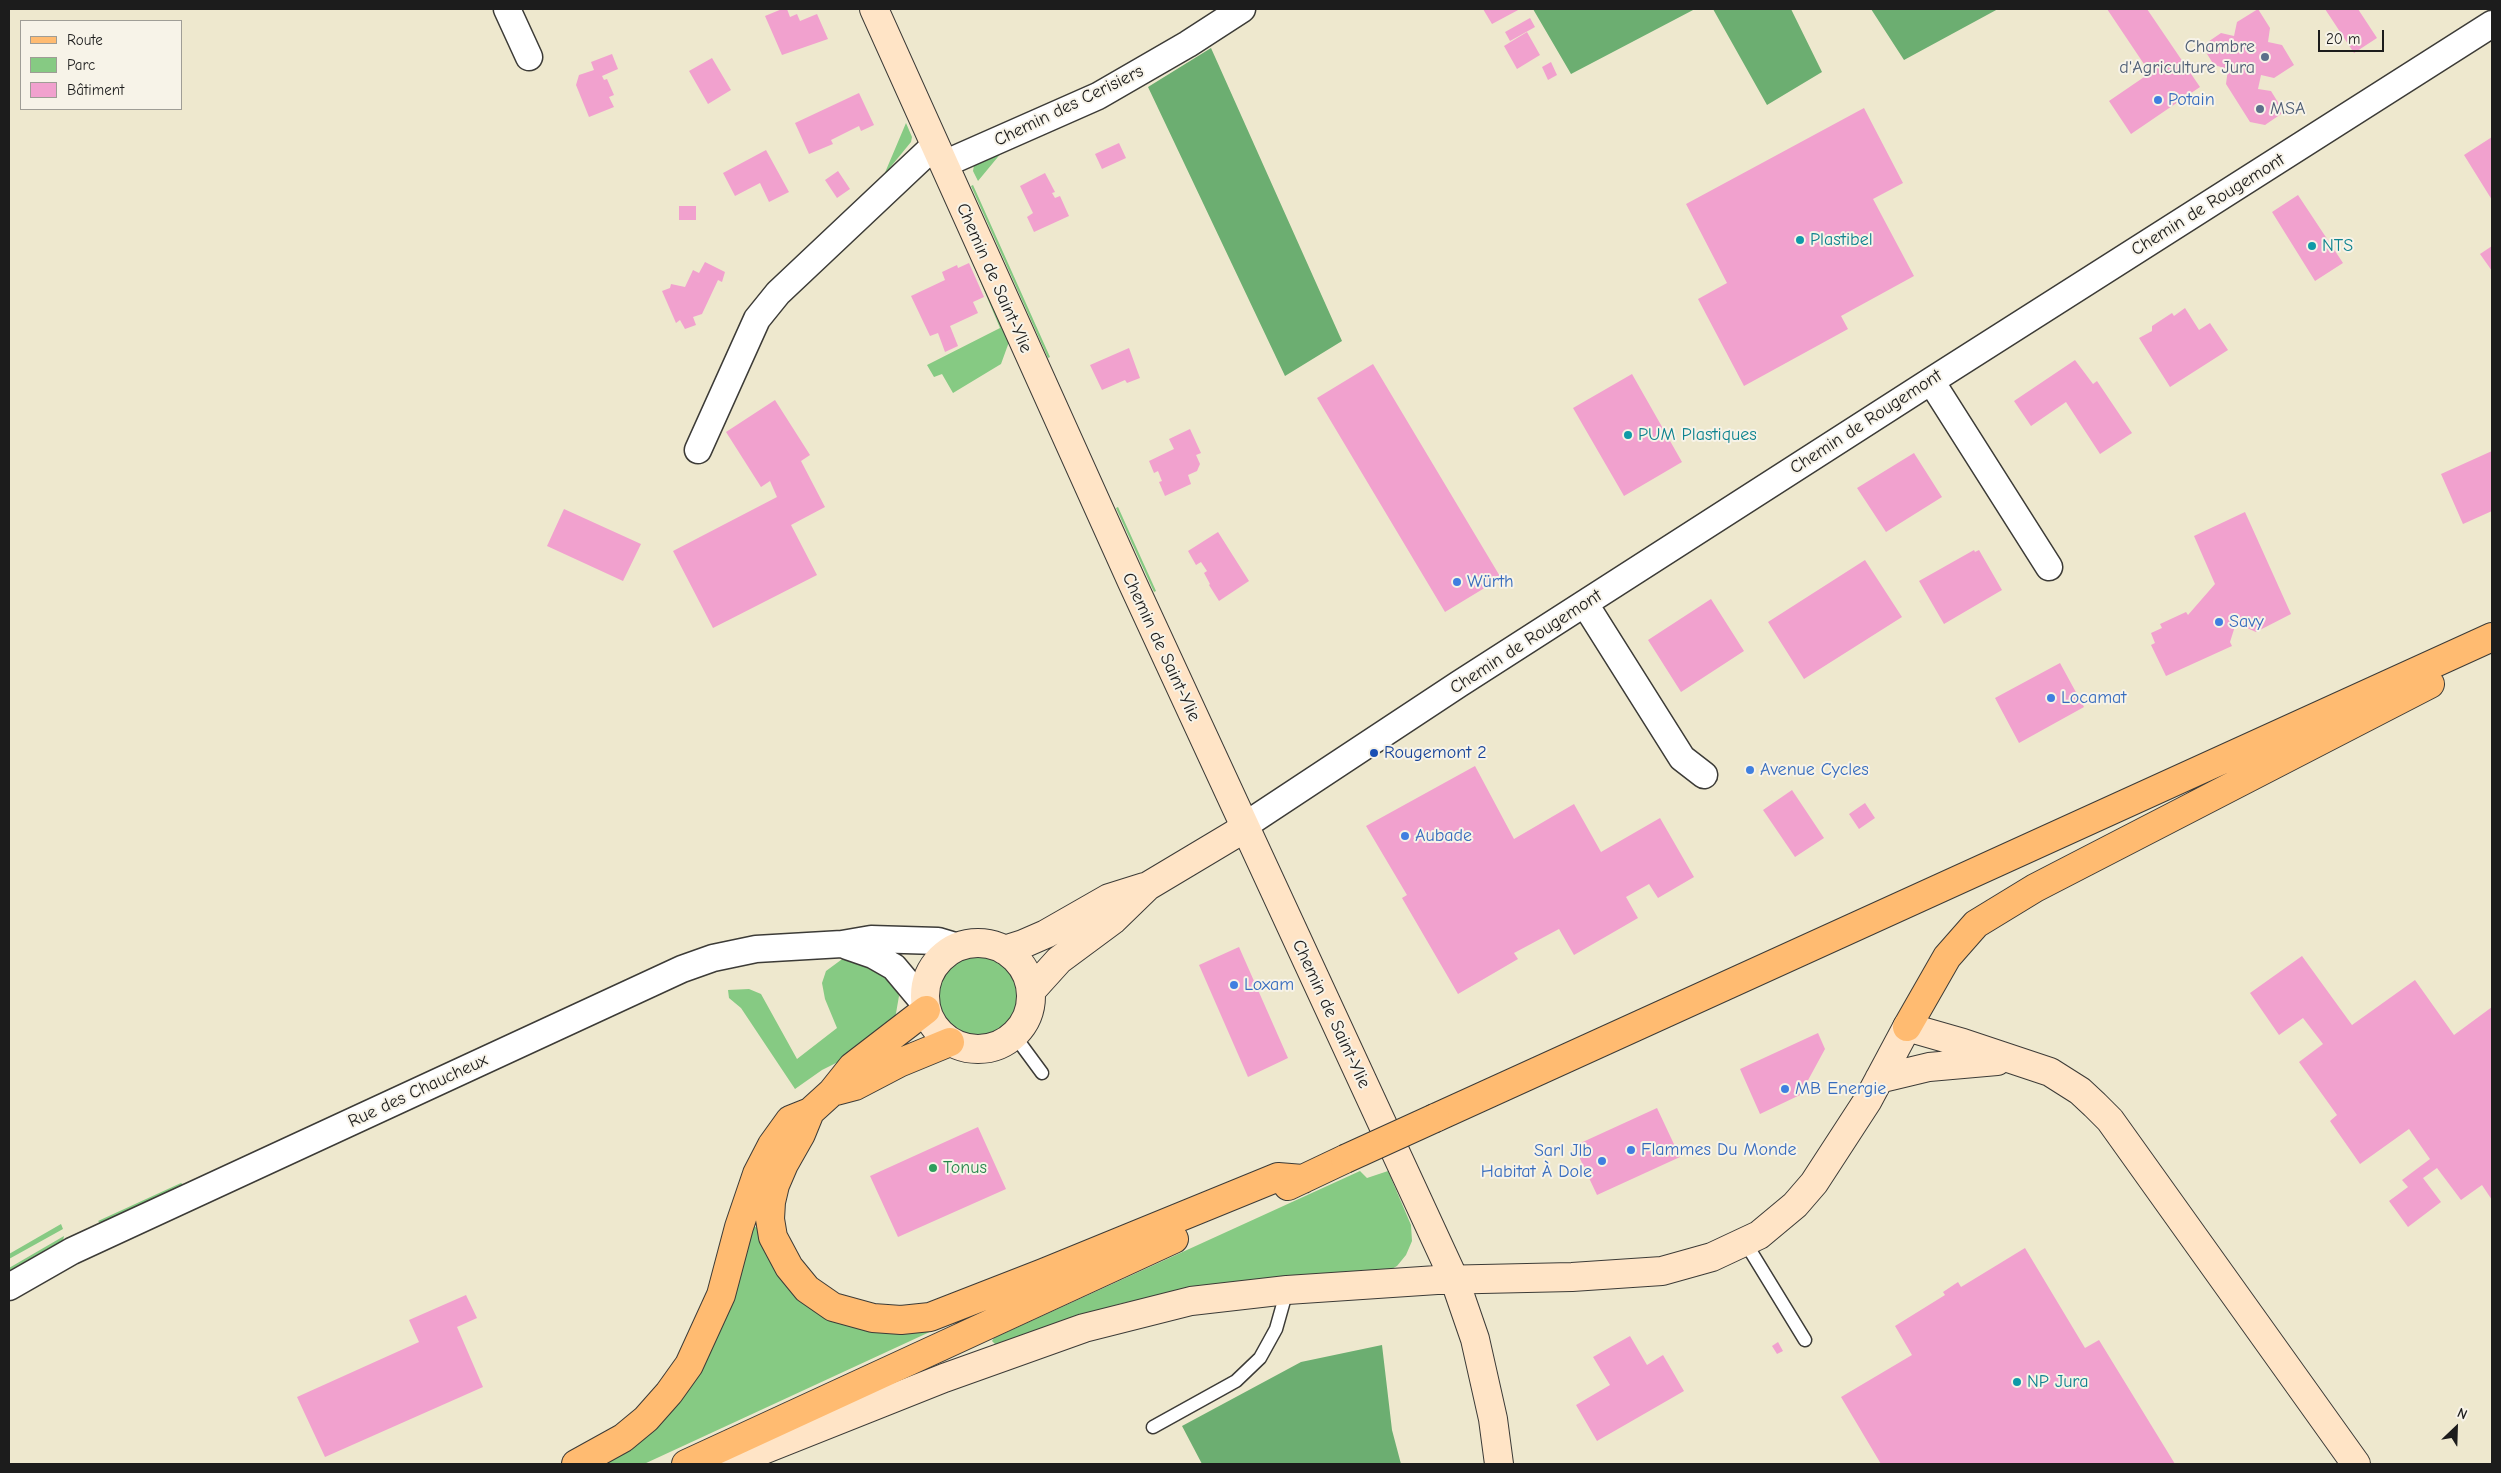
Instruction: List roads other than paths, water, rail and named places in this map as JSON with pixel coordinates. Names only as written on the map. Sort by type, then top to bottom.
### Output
[{"type":"main road","points":[[686,1464],[1345,1159],[2492,637]]},
{"type":"main road","points":[[1907,1027],[1947,957],[1976,924],[2035,888],[2492,652]]},
{"type":"main road","points":[[576,1464],[623,1438],[646,1419],[669,1393],[689,1365],[721,1296],[744,1210],[763,1160],[790,1120],[810,1112],[832,1092],[852,1067],[926,1007]]},
{"type":"main road","points":[[832,1092],[855,1086],[898,1063],[950,1042]]},
{"type":"main road","points":[[810,1112],[802,1134],[784,1164],[775,1185],[770,1219],[773,1236],[789,1267],[807,1289],[833,1307],[873,1318],[901,1320],[930,1317],[1044,1273],[1278,1177],[1304,1179]]},
{"type":"street","points":[[507,9],[529,57]]},
{"type":"street","name":"Chemin de Saint-Ylie","points":[[874,9],[1244,826],[1455,1281],[1475,1339],[1493,1419],[1499,1464]]},
{"type":"street","name":"Chemin des Cerisiers","points":[[698,450],[757,319],[778,293],[940,155],[1098,96],[1188,44],[1242,9]]},
{"type":"street","name":"Chemin de Rougemont","points":[[1244,826],[1931,380],[2492,24]]},
{"type":"street","points":[[1931,380],[2049,567]]},
{"type":"street","points":[[1585,604],[1682,758],[1704,775]]},
{"type":"street","points":[[1004,950],[1046,934],[1109,898],[1148,886],[1236,834],[1244,826]]},
{"type":"street","points":[[1031,991],[1060,960],[1113,920],[1148,886]]},
{"type":"street","name":"Rue des Chaucheux","points":[[9,1287],[72,1251],[682,969],[713,958],[756,949],[842,944],[871,939],[938,941],[958,947]]},
{"type":"street","points":[[973,943],[989,944],[1004,950],[1022,967],[1031,991],[1030,1010],[1026,1020],[1014,1035],[1001,1044],[987,1049],[964,1048],[950,1042],[935,1028],[926,1007],[925,986],[931,970],[938,960],[958,947],[973,943]]},
{"type":"street","name":"Rue des Chaucheux","points":[[842,944],[879,957],[894,966],[926,1007]]},
{"type":"street","points":[[728,1464],[944,1378],[1084,1328],[1191,1301],[1286,1290],[1437,1280],[1572,1277],[1662,1271],[1712,1257],[1745,1242],[1778,1220],[1814,1183],[1831,1159],[1879,1079],[1907,1027],[1963,1043],[2050,1072],[2080,1091],[2110,1120],[2356,1464]]},
{"type":"street","points":[[1879,1079],[1929,1067],[2011,1060]]},
{"type":"lane","points":[[1014,1035],[1042,1073]]},
{"type":"lane","points":[[1745,1242],[1805,1340]]},
{"type":"lane","points":[[1153,1427],[1236,1381],[1260,1358],[1276,1329],[1286,1290]]},
{"type":"place","name":"Chambre d'Agriculture Jura","points":[[2265,57]]},
{"type":"place","name":"Potain","points":[[2158,100]]},
{"type":"place","name":"MSA","points":[[2260,109]]},
{"type":"place","name":"Plastibel","points":[[1800,240]]},
{"type":"place","name":"NTS","points":[[2312,246]]},
{"type":"place","name":"PUM Plastiques","points":[[1628,435]]},
{"type":"place","name":"Würth","points":[[1457,582]]},
{"type":"place","name":"Savy","points":[[2219,622]]},
{"type":"place","name":"Locamat","points":[[2051,698]]},
{"type":"place","name":"Rougemont 2","points":[[1374,753]]},
{"type":"place","name":"Avenue Cycles","points":[[1750,770]]},
{"type":"place","name":"Aubade","points":[[1405,836]]},
{"type":"place","name":"Loxam","points":[[1234,985]]},
{"type":"place","name":"MB Energie","points":[[1785,1089]]},
{"type":"place","name":"Flammes Du Monde","points":[[1631,1150]]},
{"type":"place","name":"Sarl Jlb Habitat À Dole","points":[[1602,1161]]},
{"type":"place","name":"Tonus","points":[[933,1168]]},
{"type":"place","name":"NP Jura","points":[[2017,1382]]}]
